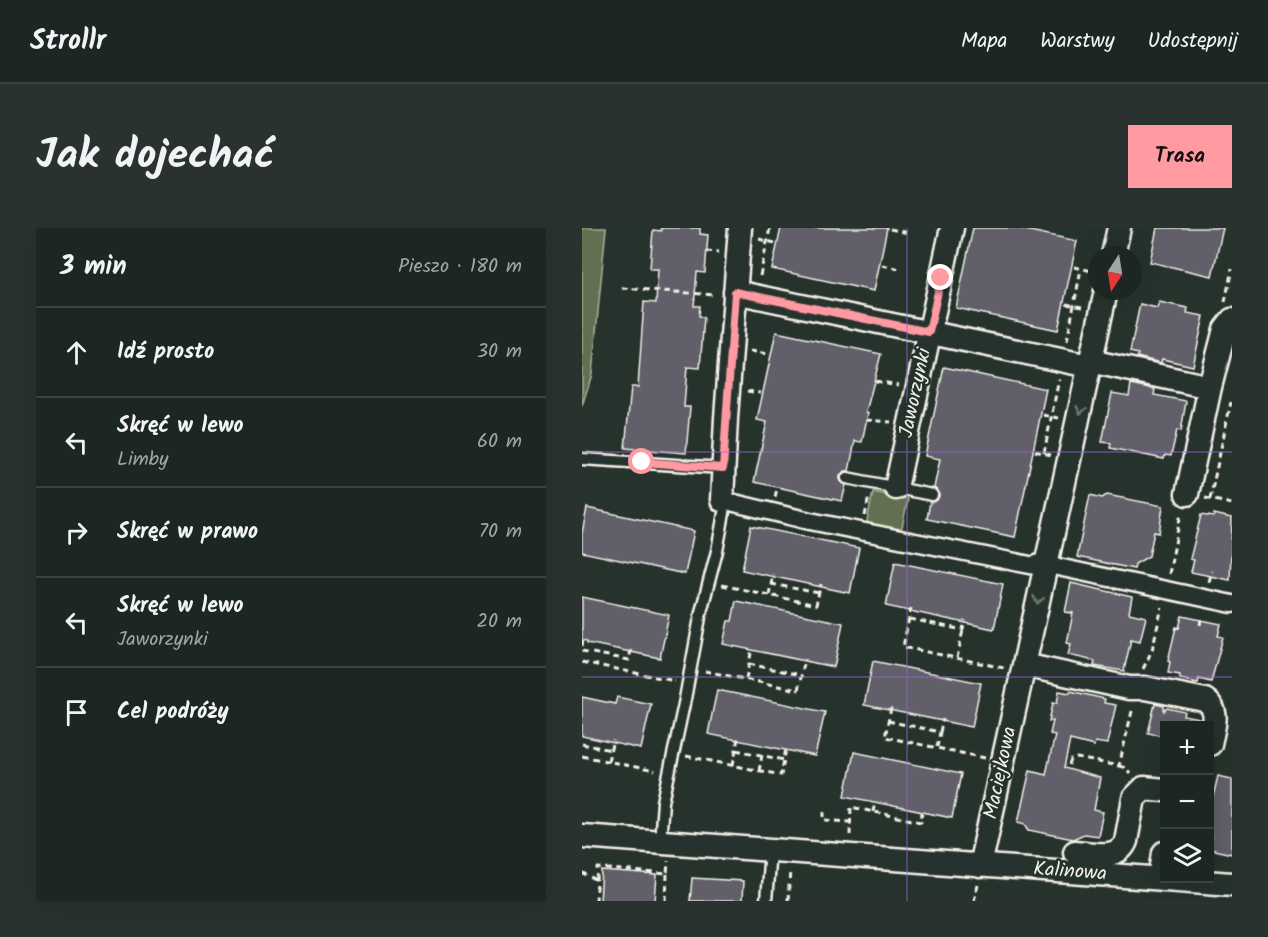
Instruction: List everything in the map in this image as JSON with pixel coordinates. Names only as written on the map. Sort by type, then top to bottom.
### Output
[{"type":"street","name":"Jaworzynki","points":[[896,488],[952,228]]},
{"type":"street","points":[[1115,246],[1119,228]]},
{"type":"street","points":[[749,234],[728,294],[723,506],[1035,566],[1039,563],[1232,604]]},
{"type":"street","points":[[728,294],[1210,387]]},
{"type":"street","name":"Maciejkowa","points":[[979,874],[1018,668],[1047,565],[1104,300]]},
{"type":"street","points":[[1187,494],[1228,312]]},
{"type":"street","points":[[1018,668],[1205,700],[1212,706],[1215,714],[1214,721]]},
{"type":"street","points":[[1075,852],[1109,854],[1123,848],[1135,795],[1144,788],[1160,790]]},
{"type":"street","points":[[582,836],[770,850],[979,874]]},
{"type":"street","name":"Kalinowa","points":[[979,874],[1160,879]]},
{"type":"street","name":"Kalinowa","points":[[1214,883],[1232,884]]},
{"type":"lane","points":[[582,459],[723,468]]},
{"type":"lane","points":[[847,477],[932,495]]},
{"type":"lane","points":[[660,842],[663,802],[701,612],[710,582],[723,506]]},
{"type":"lane","points":[[766,901],[770,850]]},
{"type":"path","points":[[890,229],[908,233]]},
{"type":"path","points":[[749,234],[775,243]]},
{"type":"path","points":[[706,251],[718,252]]},
{"type":"path","points":[[882,265],[900,269]]},
{"type":"path","points":[[1074,267],[1088,270]]},
{"type":"path","points":[[1065,350],[1081,268]]},
{"type":"path","points":[[1228,312],[1232,269]]},
{"type":"path","points":[[622,288],[728,294]]},
{"type":"path","points":[[1066,304],[1074,306]]},
{"type":"path","points":[[742,350],[768,354]]},
{"type":"path","points":[[1035,452],[1044,453],[1060,372]]},
{"type":"path","points":[[1210,499],[1231,402]]},
{"type":"path","points":[[1043,415],[1051,417]]},
{"type":"path","points":[[862,531],[872,483]]},
{"type":"path","points":[[1165,590],[1185,494],[1232,504]]},
{"type":"path","points":[[769,595],[773,574]]},
{"type":"path","points":[[710,582],[816,605],[820,584]]},
{"type":"path","points":[[771,584],[819,593]]},
{"type":"path","points":[[911,608],[903,647],[1018,668]]},
{"type":"path","points":[[909,618],[963,630]]},
{"type":"path","points":[[957,658],[965,620]]},
{"type":"path","points":[[582,646],[583,640]]},
{"type":"path","points":[[746,679],[752,648]]},
{"type":"path","points":[[582,651],[629,660],[631,650]]},
{"type":"path","points":[[691,668],[798,690],[805,659]]},
{"type":"path","points":[[582,662],[688,683]]},
{"type":"path","points":[[748,664],[801,675]]},
{"type":"path","points":[[891,708],[885,737],[992,759]]},
{"type":"path","points":[[937,748],[943,719]]},
{"type":"path","points":[[888,721],[940,732]]},
{"type":"path","points":[[733,765],[738,738]]},
{"type":"path","points":[[608,761],[613,740]]},
{"type":"path","points":[[582,744],[611,750]]},
{"type":"path","points":[[673,753],[781,775],[786,748]]},
{"type":"path","points":[[736,750],[784,760]]},
{"type":"path","points":[[759,771],[762,755]]},
{"type":"path","points":[[582,756],[669,774]]},
{"type":"path","points":[[873,812],[875,802]]},
{"type":"path","points":[[849,843],[851,807],[921,822],[922,812]]},
{"type":"path","points":[[824,811],[824,820],[850,822]]},
{"type":"path","points":[[788,901],[790,866]]},
{"type":"path","points":[[596,901],[598,868],[668,873],[666,901]]},
{"type":"path","points":[[582,873],[597,881]]},
{"type":"path","points":[[974,901],[979,874]]},
{"type":"green space","points":[[582,228],[606,228],[592,374],[582,406]]},
{"type":"green space","points":[[873,492],[908,499],[901,532],[866,526]]},
{"type":"building","points":[[661,228],[700,228],[700,234],[708,235],[705,273],[697,272],[694,306],[700,306],[699,316],[704,317],[700,368],[687,367],[684,407],[690,407],[686,453],[625,448],[631,387],[638,387],[644,302],[656,303],[658,269],[650,269],[653,230],[661,231]]},
{"type":"building","points":[[781,228],[887,228],[874,291],[772,269]]},
{"type":"building","points":[[973,228],[1016,228],[1077,241],[1058,330],[956,308]]},
{"type":"building","points":[[1157,228],[1223,228],[1212,276],[1150,262]]},
{"type":"building","points":[[1159,302],[1188,308],[1187,313],[1204,316],[1193,366],[1162,359],[1161,363],[1137,357],[1138,354],[1130,352],[1140,304],[1157,308]]},
{"type":"building","points":[[776,332],[881,354],[866,412],[868,413],[862,442],[855,441],[849,471],[844,471],[840,476],[840,481],[846,485],[842,501],[754,482],[767,422],[757,420]]},
{"type":"building","points":[[944,367],[1046,389],[1015,537],[927,519],[930,502],[937,500],[939,496],[934,488],[940,459],[925,456]]},
{"type":"building","points":[[1131,384],[1155,389],[1154,395],[1186,401],[1181,431],[1177,430],[1171,456],[1165,455],[1164,459],[1144,455],[1110,448],[1111,443],[1102,442],[1112,393],[1129,396]]},
{"type":"building","points":[[1090,495],[1102,498],[1107,495],[1163,506],[1159,533],[1154,532],[1149,556],[1135,564],[1134,569],[1077,557]]},
{"type":"building","points":[[587,508],[694,531],[685,574],[582,552],[582,533]]},
{"type":"building","points":[[1214,514],[1232,518],[1230,580],[1191,572],[1194,560],[1190,559],[1201,515],[1214,517]]},
{"type":"building","points":[[751,526],[859,548],[850,593],[742,570]]},
{"type":"building","points":[[895,562],[1003,584],[994,629],[886,606]]},
{"type":"building","points":[[1071,583],[1132,597],[1129,613],[1146,617],[1140,641],[1131,639],[1124,671],[1094,666],[1095,661],[1068,655],[1071,644],[1067,643],[1073,613],[1065,612]]},
{"type":"building","points":[[582,597],[669,615],[660,658],[582,640]]},
{"type":"building","points":[[736,601],[843,623],[834,667],[723,644],[728,621],[732,621]]},
{"type":"building","points":[[1182,616],[1221,624],[1218,636],[1223,637],[1211,682],[1199,679],[1198,683],[1180,679],[1180,675],[1168,673],[1170,662],[1168,661],[1176,627],[1179,628]]},
{"type":"building","points":[[873,661],[981,683],[972,727],[864,705]]},
{"type":"building","points":[[717,690],[825,712],[815,756],[708,734]]},
{"type":"building","points":[[1059,691],[1070,693],[1070,691],[1105,699],[1104,703],[1116,705],[1107,744],[1095,742],[1094,746],[1070,740],[1064,768],[1100,778],[1094,810],[1103,812],[1098,836],[1084,834],[1073,839],[1029,830],[1025,824],[1018,822],[1030,770],[1046,774],[1055,735],[1050,734],[1053,721],[1049,721],[1053,703],[1057,703]]},
{"type":"building","points":[[582,697],[615,704],[617,697],[651,704],[641,749],[582,736]]},
{"type":"building","points":[[1155,704],[1164,706],[1164,711],[1167,708],[1185,712],[1184,716],[1200,719],[1200,721],[1160,721],[1160,735],[1148,733]]},
{"type":"building","points":[[854,752],[961,774],[952,818],[845,796]]},
{"type":"building","points":[[1218,776],[1232,779],[1232,854],[1214,850],[1214,792]]},
{"type":"building","points":[[602,871],[657,875],[655,901],[600,901]]},
{"type":"building","points":[[692,878],[743,881],[742,901],[690,901]]},
{"type":"route","points":[[642,462],[723,468],[735,292],[929,332],[941,278]]}]
